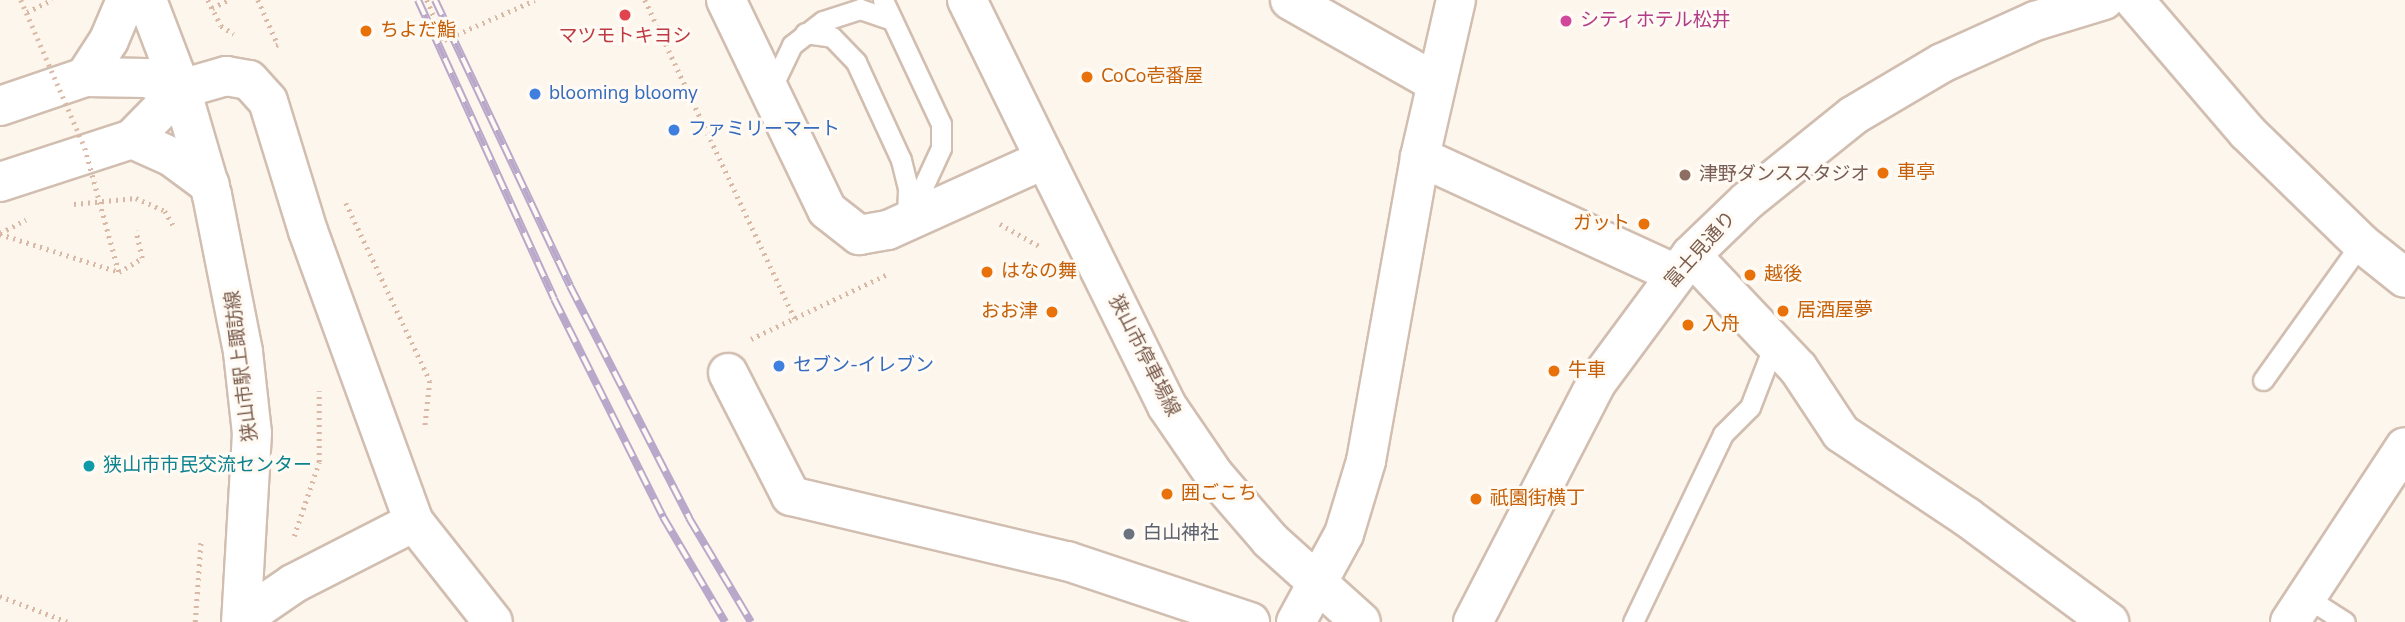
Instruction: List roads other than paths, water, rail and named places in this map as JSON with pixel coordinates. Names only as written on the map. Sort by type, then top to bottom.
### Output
[{"type":"street","points":[[85,77],[109,40],[126,0]]},
{"type":"street","name":"狭山市駅上諏訪線","points":[[147,0],[181,89],[211,190],[230,273],[252,433],[242,620]]},
{"type":"street","name":"狭山市停車場線","points":[[967,0],[1167,406],[1215,476],[1319,588],[1361,622]]},
{"type":"street","points":[[1290,0],[1435,82]]},
{"type":"street","points":[[1296,622],[1319,588],[1344,534],[1366,461],[1420,157],[1435,82],[1456,0]]},
{"type":"street","name":"富士見通り","points":[[1473,622],[1597,382],[1684,264],[1746,201],[1854,116],[1942,63],[2035,21],[2104,0]]},
{"type":"street","points":[[2134,0],[2247,132],[2361,243],[2405,278]]},
{"type":"street","points":[[738,10],[770,92],[827,210],[859,234],[906,222],[1045,159]]},
{"type":"street","points":[[0,181],[132,139],[181,89],[226,76],[249,80],[268,101],[308,231],[414,522],[492,622]]},
{"type":"street","points":[[0,106],[85,77],[146,78],[181,89]]},
{"type":"street","points":[[132,139],[172,158],[211,190]]},
{"type":"street","points":[[1420,157],[1684,264],[1775,342],[1798,368],[1841,433],[1968,517],[2109,622]]},
{"type":"street","points":[[728,373],[791,496],[1067,561],[1250,622]]},
{"type":"street","points":[[2298,610],[2405,447]]},
{"type":"street","points":[[242,620],[293,584],[414,522]]},
{"type":"lane","points":[[883,0],[941,124],[942,148],[906,222]]},
{"type":"lane","points":[[770,92],[785,55],[805,33],[823,21],[860,9],[892,20]]},
{"type":"lane","points":[[805,33],[832,37],[856,62],[901,160],[908,189],[906,222]]},
{"type":"lane","points":[[2263,380],[2361,243]]},
{"type":"lane","points":[[1633,622],[1723,434],[1750,408],[1775,342]]},
{"type":"lane","points":[[2298,610],[2345,622]]},
{"type":"railway","points":[[418,0],[554,299],[663,517],[725,622]]},
{"type":"railway","points":[[435,0],[570,286],[689,518],[751,622]]},
{"type":"place","name":"マツモトキヨシ","points":[[625,15]]},
{"type":"place","name":"シティホテル松井","points":[[1566,21]]},
{"type":"place","name":"ちよだ鮨","points":[[366,31]]},
{"type":"place","name":"CoCo壱番屋","points":[[1087,77]]},
{"type":"place","name":"blooming bloomy","points":[[535,94]]},
{"type":"place","name":"ファミリーマート","points":[[674,130]]},
{"type":"place","name":"車亭","points":[[1883,173]]},
{"type":"place","name":"津野ダンススタジオ","points":[[1685,175]]},
{"type":"place","name":"ガット","points":[[1644,224]]},
{"type":"place","name":"はなの舞","points":[[987,272]]},
{"type":"place","name":"越後","points":[[1750,275]]},
{"type":"place","name":"居酒屋夢","points":[[1783,311]]},
{"type":"place","name":"おお津","points":[[1052,312]]},
{"type":"place","name":"入舟","points":[[1688,325]]},
{"type":"place","name":"セブン-イレブン","points":[[779,366]]},
{"type":"place","name":"牛車","points":[[1554,371]]},
{"type":"place","name":"狭山市市民交流センター","points":[[89,466]]},
{"type":"place","name":"囲ごこち","points":[[1167,494]]},
{"type":"place","name":"祇園街横丁","points":[[1476,499]]},
{"type":"place","name":"白山神社","points":[[1129,534]]}]
